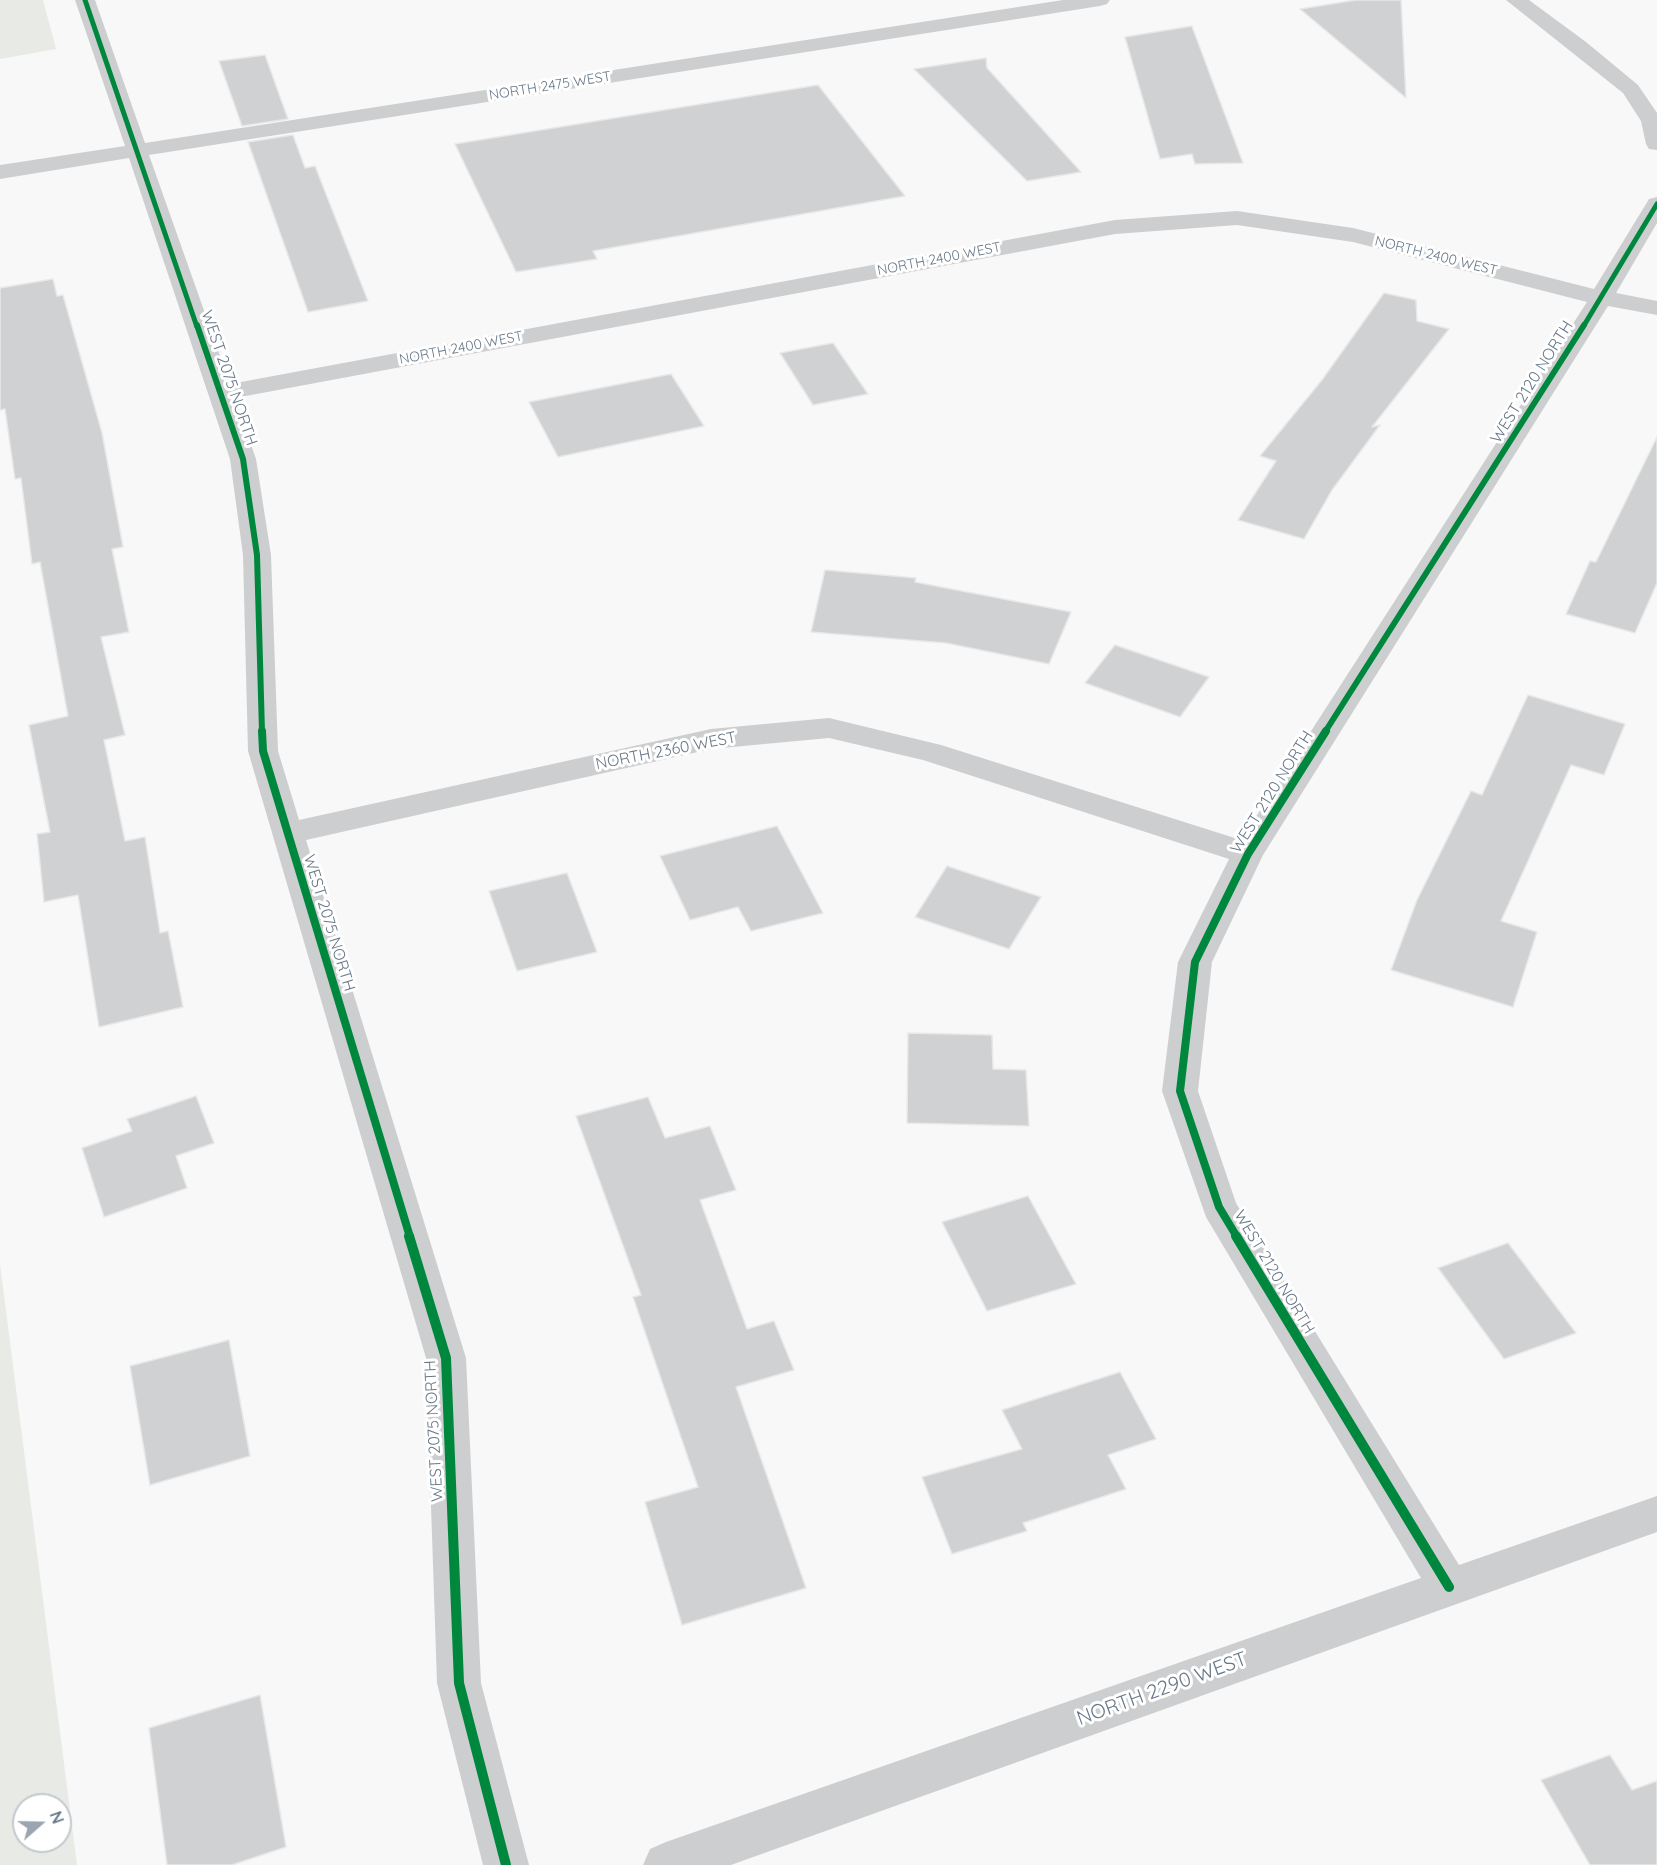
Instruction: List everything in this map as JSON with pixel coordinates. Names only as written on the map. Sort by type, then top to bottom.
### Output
[{"type":"street","name":"WEST 2075 NORTH","points":[[85,0],[243,459],[257,555],[263,751],[446,1358],[459,1683],[506,1865]]},
{"type":"street","name":"NORTH 2475 WEST","points":[[0,172],[1100,0]]},
{"type":"street","points":[[1516,0],[1579,46],[1631,89],[1652,121],[1657,144]]},
{"type":"street","name":"WEST 2120 NORTH","points":[[1449,1587],[1219,1207],[1180,1091],[1195,962],[1248,854],[1601,298],[1657,204]]},
{"type":"street","name":"NORTH 2400 WEST","points":[[220,393],[1115,227],[1237,218],[1353,235],[1601,298],[1657,308]]},
{"type":"street","name":"NORTH 2360 WEST","points":[[288,833],[711,739],[829,728],[930,752],[1248,854]]},
{"type":"street","name":"NORTH 2290 WEST","points":[[666,1865],[1657,1514]]},
{"type":"shaded area","points":[[0,0],[43,0],[56,49],[0,59]]},
{"type":"shaded area","points":[[0,1264],[68,1793],[12,1793],[12,1853],[72,1853],[72,1826],[77,1865],[0,1865]]},
{"type":"building","points":[[1356,0],[1401,0],[1406,98],[1300,9]]},
{"type":"building","points":[[1192,26],[1243,163],[1195,164],[1192,154],[1160,159],[1125,37]]},
{"type":"building","points":[[265,55],[288,119],[242,126],[219,61]]},
{"type":"building","points":[[986,58],[987,68],[1081,172],[1027,181],[914,69]]},
{"type":"building","points":[[818,85],[905,196],[593,251],[597,259],[516,272],[455,144]]},
{"type":"building","points":[[293,135],[305,168],[315,166],[368,301],[308,312],[248,142]]},
{"type":"building","points":[[53,279],[57,296],[63,295],[102,433],[123,547],[112,549],[129,632],[101,637],[125,735],[104,740],[125,841],[145,837],[160,933],[168,931],[183,1007],[99,1027],[78,895],[44,902],[37,834],[50,832],[29,725],[68,716],[40,562],[32,564],[21,478],[15,479],[5,409],[0,410],[0,288]]},
{"type":"building","points":[[1384,293],[1416,300],[1417,321],[1449,329],[1372,427],[1380,425],[1332,490],[1304,539],[1238,520],[1276,461],[1260,456],[1322,380]]},
{"type":"building","points":[[833,343],[868,394],[813,405],[780,353]]},
{"type":"building","points":[[671,374],[704,426],[558,457],[529,402]]},
{"type":"building","points":[[1657,437],[1657,583],[1635,633],[1566,614],[1590,561],[1596,562]]},
{"type":"building","points":[[825,570],[916,578],[915,582],[1071,612],[1049,664],[946,643],[811,632]]},
{"type":"building","points":[[1115,645],[1209,677],[1180,717],[1085,683]]},
{"type":"building","points":[[1528,695],[1625,724],[1604,775],[1571,765],[1501,921],[1537,932],[1513,1007],[1391,970],[1417,900],[1471,791],[1482,795]]},
{"type":"building","points":[[777,826],[823,913],[751,931],[738,907],[690,920],[660,856]]},
{"type":"building","points":[[947,866],[1041,897],[1009,949],[915,917]]},
{"type":"building","points":[[567,873],[597,952],[517,971],[489,891]]},
{"type":"building","points":[[908,1033],[992,1035],[993,1069],[1026,1070],[1029,1126],[907,1123]]},
{"type":"building","points":[[196,1096],[214,1143],[176,1156],[187,1188],[104,1217],[82,1148],[132,1131],[127,1119]]},
{"type":"building","points":[[648,1097],[665,1138],[710,1126],[736,1190],[700,1200],[747,1329],[774,1321],[794,1370],[736,1387],[806,1588],[682,1625],[645,1502],[698,1487],[633,1297],[641,1295],[576,1116]]},
{"type":"building","points":[[1028,1196],[1076,1284],[987,1311],[942,1222]]},
{"type":"building","points":[[1508,1243],[1576,1333],[1504,1359],[1438,1268]]},
{"type":"building","points":[[229,1340],[250,1456],[150,1485],[130,1366]]},
{"type":"building","points":[[1120,1372],[1156,1439],[1108,1455],[1126,1489],[1023,1523],[1027,1531],[952,1554],[922,1477],[1022,1449],[1002,1410]]},
{"type":"building","points":[[260,1695],[286,1847],[232,1865],[167,1865],[149,1728]]},
{"type":"building","points":[[1610,1755],[1632,1790],[1657,1781],[1657,1865],[1590,1865],[1541,1780]]},
{"type":"cycle path","points":[[85,0],[243,459],[257,555],[263,751],[446,1358],[459,1683],[506,1865]]},
{"type":"cycle path","points":[[1449,1587],[1219,1207],[1180,1091],[1195,962],[1248,854],[1601,298],[1657,204]]}]
